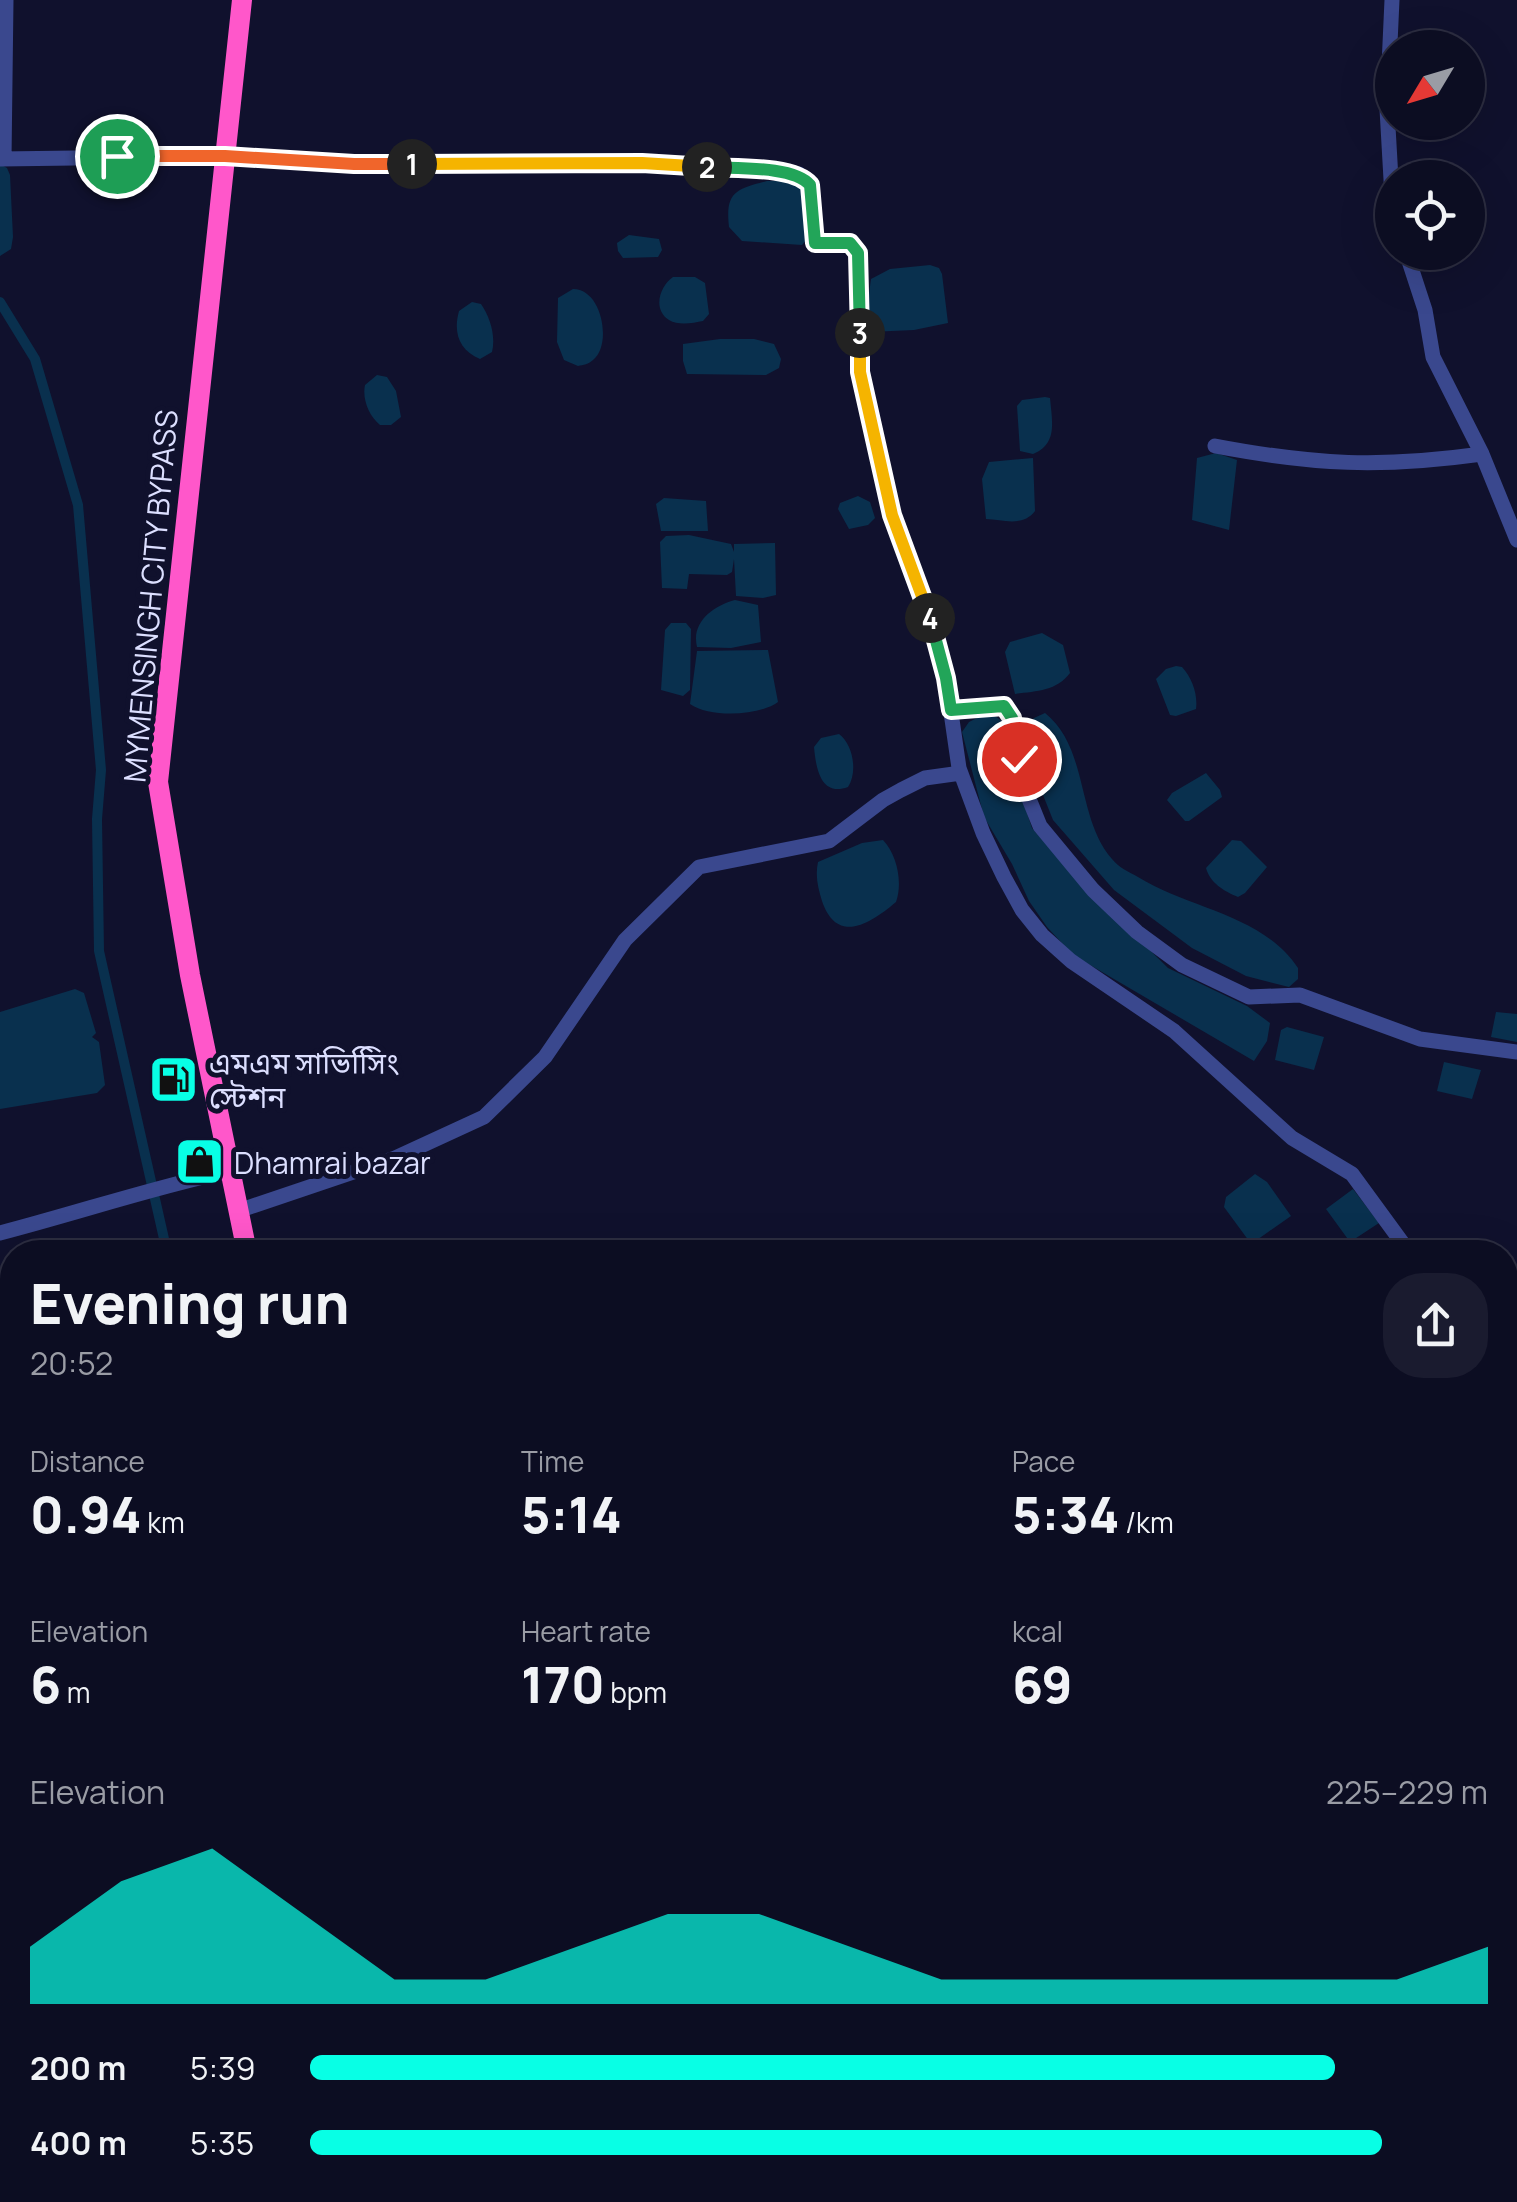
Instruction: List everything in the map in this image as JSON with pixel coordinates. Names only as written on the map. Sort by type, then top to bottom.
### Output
[{"type":"highway","name":"MYMENSINGH CITY BYPASS","points":[[242,0],[158,782],[187,957],[244,1240]]},
{"type":"street","points":[[6,0],[2,159],[225,156],[354,164],[642,163],[788,173],[803,178],[810,185],[815,243],[850,243],[858,253],[860,372],[892,515],[926,600],[946,678],[961,774],[983,833],[1022,910],[1070,961],[1174,1031],[1292,1138],[1352,1174],[1400,1240]]},
{"type":"street","points":[[1390,160],[1392,0]]},
{"type":"street","points":[[1412,270],[1434,358],[1482,454],[1517,540]]},
{"type":"street","points":[[1215,446],[1289,460],[1360,465],[1482,454]]},
{"type":"street","points":[[951,710],[1004,706],[1012,718],[1021,779],[1040,826],[1104,900],[1137,932],[1182,964],[1248,997],[1300,995],[1420,1039],[1517,1052]]},
{"type":"street","points":[[238,1211],[395,1158],[484,1117],[546,1057],[625,940],[699,868],[828,842],[901,790],[925,778],[961,774]]},
{"type":"street","points":[[0,1233],[229,1171]]},
{"type":"water","points":[[0,164],[10,175],[13,237],[11,249],[0,256]]},
{"type":"water","points":[[767,181],[802,185],[808,238],[802,245],[742,241],[729,227],[729,206],[735,194]]},
{"type":"water","points":[[629,235],[659,239],[662,250],[658,257],[623,258],[617,243]]},
{"type":"water","points":[[930,265],[942,274],[948,323],[914,330],[869,332],[865,323],[871,279],[890,269]]},
{"type":"water","points":[[673,277],[695,277],[705,283],[709,314],[703,321],[677,323],[664,315],[660,298]]},
{"type":"water","points":[[573,289],[591,298],[598,308],[603,331],[599,353],[578,366],[564,360],[557,342],[558,298]]},
{"type":"water","points":[[472,302],[481,304],[493,333],[492,352],[480,359],[467,351],[457,333],[459,311]]},
{"type":"water","points":[[754,339],[774,344],[781,359],[779,368],[766,375],[687,374],[683,344]]},
{"type":"water","points":[[377,375],[387,377],[396,391],[401,417],[391,425],[380,425],[366,401],[365,385]]},
{"type":"water","points":[[1050,398],[1050,438],[1033,454],[1020,451],[1017,406],[1022,400]]},
{"type":"water","points":[[1216,453],[1237,460],[1229,530],[1192,520],[1197,458]]},
{"type":"water","points":[[1033,458],[1035,511],[1019,521],[986,519],[982,479],[989,462]]},
{"type":"water","points":[[858,496],[870,502],[875,518],[868,525],[849,529],[838,509],[840,503]]},
{"type":"water","points":[[664,498],[706,501],[708,531],[661,531],[656,504]]},
{"type":"water","points":[[689,535],[731,544],[734,552],[734,544],[775,543],[776,595],[736,596],[734,559],[732,572],[727,575],[689,574],[687,589],[662,588],[660,542],[666,536]]},
{"type":"water","points":[[735,600],[758,605],[761,642],[731,648],[697,647],[697,630],[706,616]]},
{"type":"water","points":[[671,623],[686,623],[691,629],[690,690],[683,696],[661,690],[665,630]]},
{"type":"water","points":[[1042,633],[1063,645],[1070,673],[1052,687],[1015,694],[1005,652],[1010,642]]},
{"type":"water","points":[[768,650],[778,702],[734,714],[710,712],[690,704],[697,651]]},
{"type":"water","points":[[1176,666],[1189,676],[1196,709],[1176,716],[1170,715],[1156,679]]},
{"type":"water","points":[[1045,713],[1069,745],[1093,824],[1114,862],[1158,888],[1224,914],[1265,936],[1298,968],[1298,979],[1289,987],[1246,976],[1192,948],[1114,890],[1053,820],[1027,755],[1027,726]]},
{"type":"water","points":[[981,716],[995,716],[1005,723],[1032,828],[1064,865],[1168,968],[1247,1006],[1270,1023],[1267,1041],[1254,1061],[1073,955],[1047,927],[984,817],[962,732],[969,722]]},
{"type":"water","points":[[839,734],[848,744],[853,766],[848,787],[839,789],[826,785],[822,779],[814,747],[821,738]]},
{"type":"water","points":[[1206,773],[1222,797],[1185,821],[1167,800]]},
{"type":"water","points":[[883,840],[897,869],[896,902],[865,923],[836,923],[822,901],[817,882],[818,862],[862,843]]},
{"type":"water","points":[[1232,840],[1241,841],[1267,867],[1238,897],[1218,886],[1206,868]]},
{"type":"water","points":[[75,989],[84,993],[96,1033],[92,1037],[99,1042],[105,1085],[97,1093],[0,1109],[0,1012]]},
{"type":"water","points":[[1496,1012],[1517,1014],[1517,1042],[1491,1037]]},
{"type":"water","points":[[1287,1027],[1324,1037],[1314,1070],[1275,1060],[1281,1030]]},
{"type":"water","points":[[1444,1062],[1481,1070],[1472,1099],[1437,1091]]},
{"type":"water","points":[[1255,1174],[1267,1182],[1291,1216],[1257,1240],[1248,1240],[1224,1207],[1226,1197]]},
{"type":"water","points":[[1353,1189],[1379,1223],[1349,1240],[1326,1209]]},
{"type":"waterway","points":[[0,302],[35,359],[78,505],[101,770],[97,819],[99,951],[164,1240]]},
{"type":"place","name":"এমএম সাভ‌িসি‌িং স্ট‌েশন","points":[[174,1079]]},
{"type":"place","name":"Dhamrai bazar","points":[[199,1162]]},
{"type":"route","points":[[117,156],[261,157],[354,164],[642,163],[799,174],[810,185],[815,243],[850,243],[858,253],[860,372],[892,515],[926,600],[951,710],[1004,706],[1012,718],[1019,759]]}]
